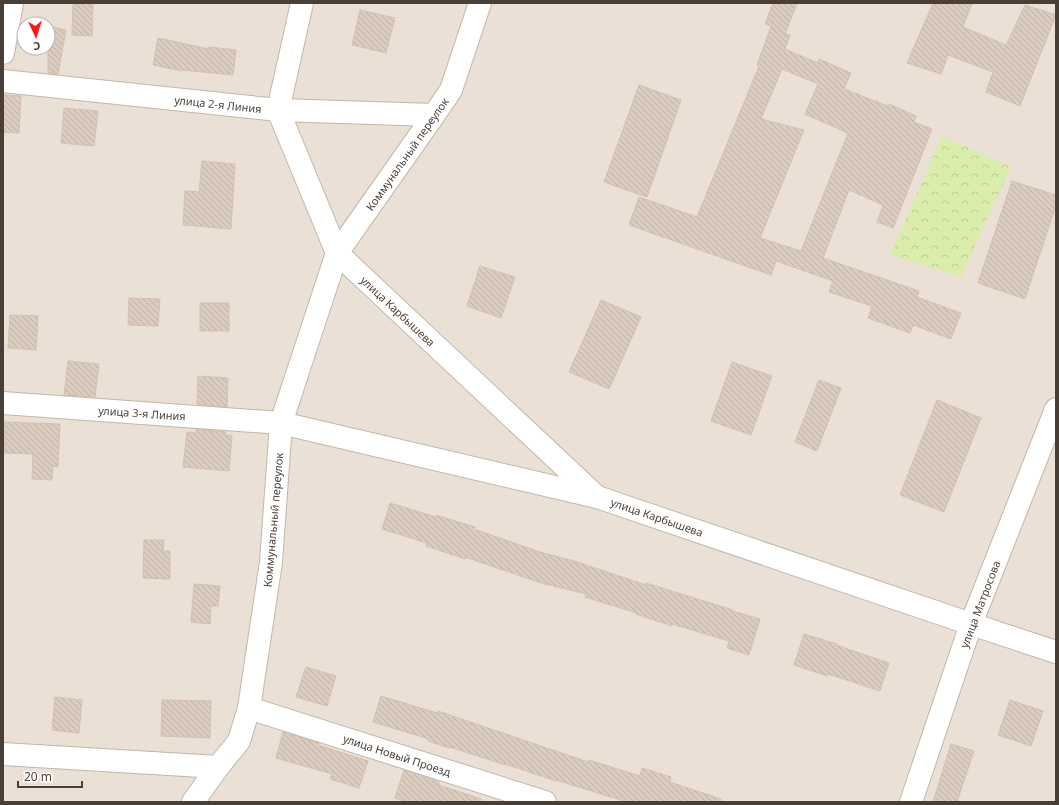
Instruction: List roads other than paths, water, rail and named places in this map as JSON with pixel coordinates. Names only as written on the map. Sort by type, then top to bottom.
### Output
[{"type":"street","points":[[3,53],[12,3]]},
{"type":"street","points":[[302,3],[278,110],[337,253]]},
{"type":"street","name":"Коммунальный переулок","points":[[193,802],[218,766],[239,741],[249,708],[271,562],[281,423],[337,253],[451,90],[480,3]]},
{"type":"street","name":"улица 2-я Линия","points":[[3,81],[278,110],[434,115]]},
{"type":"street","name":"улица Карбышева","points":[[337,253],[597,497],[1056,652]]},
{"type":"street","name":"улица 3-я Линия","points":[[3,403],[281,423],[597,497]]},
{"type":"street","name":"улица Матросова","points":[[911,802],[971,624],[1056,409]]},
{"type":"street","name":"улица Новый Проезд","points":[[249,708],[545,802]]},
{"type":"street","points":[[3,754],[218,766]]}]
